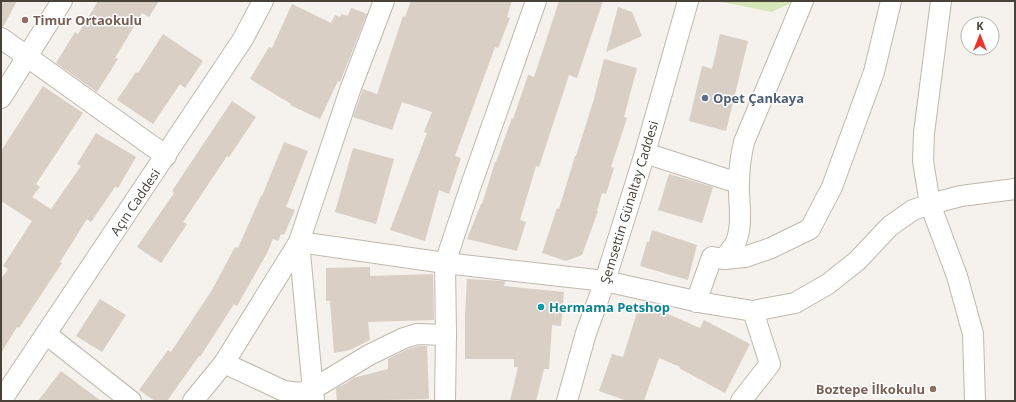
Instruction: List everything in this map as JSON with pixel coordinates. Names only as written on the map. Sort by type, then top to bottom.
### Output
[{"type":"street","points":[[1,98],[62,1]]},
{"type":"street","name":"Açın Caddesi","points":[[1,400],[244,39],[263,1]]},
{"type":"street","points":[[193,401],[224,363],[298,242],[350,90],[384,1]]},
{"type":"street","points":[[445,401],[445,263],[536,1]]},
{"type":"street","name":"Şemsettin Günaltay Caddesi","points":[[566,401],[586,333],[605,281],[645,153],[687,1]]},
{"type":"street","points":[[724,259],[735,243],[739,225],[740,207],[738,183],[740,161],[744,142],[803,1]]},
{"type":"street","points":[[696,302],[712,257],[724,259],[745,257],[771,248],[810,229],[832,187],[874,72],[891,1]]},
{"type":"street","points":[[941,1],[924,133],[923,161],[930,204],[957,276],[973,334],[974,401]]},
{"type":"street","points":[[1,38],[166,156]]},
{"type":"street","points":[[645,153],[738,183]]},
{"type":"street","points":[[298,242],[445,263],[605,281],[696,302],[753,311],[795,303],[828,284],[857,261],[890,226],[913,210],[961,196],[1015,189]]},
{"type":"street","points":[[298,242],[313,395]]},
{"type":"street","points":[[741,401],[770,364],[753,311]]},
{"type":"street","points":[[46,334],[131,401]]},
{"type":"street","points":[[224,363],[284,391],[313,395],[369,355],[404,338],[417,334],[446,335]]},
{"type":"green space","points":[[717,1],[790,1],[789,4],[771,12]]},
{"type":"building","points":[[1,1],[17,1],[3,27],[1,27]]},
{"type":"building","points":[[98,1],[159,1],[149,17],[142,13],[115,58],[118,59],[97,92],[56,63],[75,32],[78,34]]},
{"type":"building","points":[[411,1],[512,1],[507,17],[510,18],[498,48],[495,47],[455,156],[461,158],[449,194],[439,190],[425,241],[390,230],[427,133],[424,132],[432,112],[402,102],[392,130],[353,117],[363,89],[377,94],[403,16],[405,17]]},
{"type":"building","points":[[559,1],[603,1],[577,78],[569,75],[539,167],[536,166],[520,220],[526,222],[517,251],[467,239],[482,204],[495,162],[512,118],[513,119],[528,75],[534,77]]},
{"type":"building","points":[[292,4],[331,23],[335,15],[340,17],[341,14],[348,16],[351,8],[367,14],[340,82],[338,81],[320,119],[290,105],[291,104],[250,79],[269,47],[272,48]]},
{"type":"building","points":[[618,7],[632,12],[642,36],[606,52]]},
{"type":"building","points":[[163,34],[203,61],[185,88],[180,84],[153,124],[117,100],[136,72],[138,73]]},
{"type":"building","points":[[720,34],[748,41],[726,131],[689,121],[702,66],[712,69]]},
{"type":"building","points":[[604,59],[637,68],[624,117],[627,118],[611,167],[614,168],[606,194],[602,193],[598,211],[582,255],[566,261],[542,253],[557,208],[559,209],[576,156],[594,99]]},
{"type":"building","points":[[43,86],[83,113],[36,184],[40,187],[32,197],[51,209],[81,166],[77,164],[96,133],[136,157],[118,188],[115,187],[91,222],[87,219],[60,262],[62,263],[19,328],[17,327],[1,353],[1,279],[8,269],[3,266],[32,221],[1,201],[1,151]]},
{"type":"building","points":[[232,101],[256,117],[229,157],[227,156],[183,222],[187,224],[161,263],[137,247],[174,193],[172,191]]},
{"type":"building","points":[[284,142],[308,151],[286,207],[295,210],[284,235],[281,234],[278,241],[273,239],[267,253],[237,306],[234,304],[200,357],[199,356],[167,401],[155,401],[139,390],[168,350],[171,352],[212,290],[235,247],[238,248],[262,196]]},
{"type":"building","points":[[353,148],[394,159],[376,224],[335,212]]},
{"type":"building","points":[[669,174],[713,187],[702,223],[658,210]]},
{"type":"building","points":[[652,230],[697,245],[688,280],[640,266]]},
{"type":"building","points":[[370,267],[370,276],[433,274],[434,320],[368,322],[370,340],[350,350],[334,353],[330,301],[326,301],[326,268]]},
{"type":"building","points":[[467,279],[505,281],[504,286],[564,292],[561,326],[552,325],[549,369],[544,369],[536,401],[510,401],[518,367],[514,367],[514,359],[465,359]]},
{"type":"building","points":[[100,299],[126,315],[102,352],[76,336]]},
{"type":"building","points":[[643,303],[700,328],[704,320],[750,344],[725,393],[679,368],[680,367],[659,358],[644,401],[627,401],[599,391],[612,354],[623,357],[639,306]]},
{"type":"building","points":[[418,346],[427,346],[429,399],[337,401],[336,388],[347,383],[353,378],[388,369],[388,359],[408,349]]},
{"type":"building","points":[[61,371],[101,401],[38,401]]},
{"type":"place","name":"Timur Ortaokulu","points":[[25,20]]},
{"type":"place","name":"Opet Çankaya","points":[[705,98]]},
{"type":"place","name":"Hermama Petshop","points":[[541,307]]},
{"type":"place","name":"Boztepe İlkokulu","points":[[933,389]]}]
